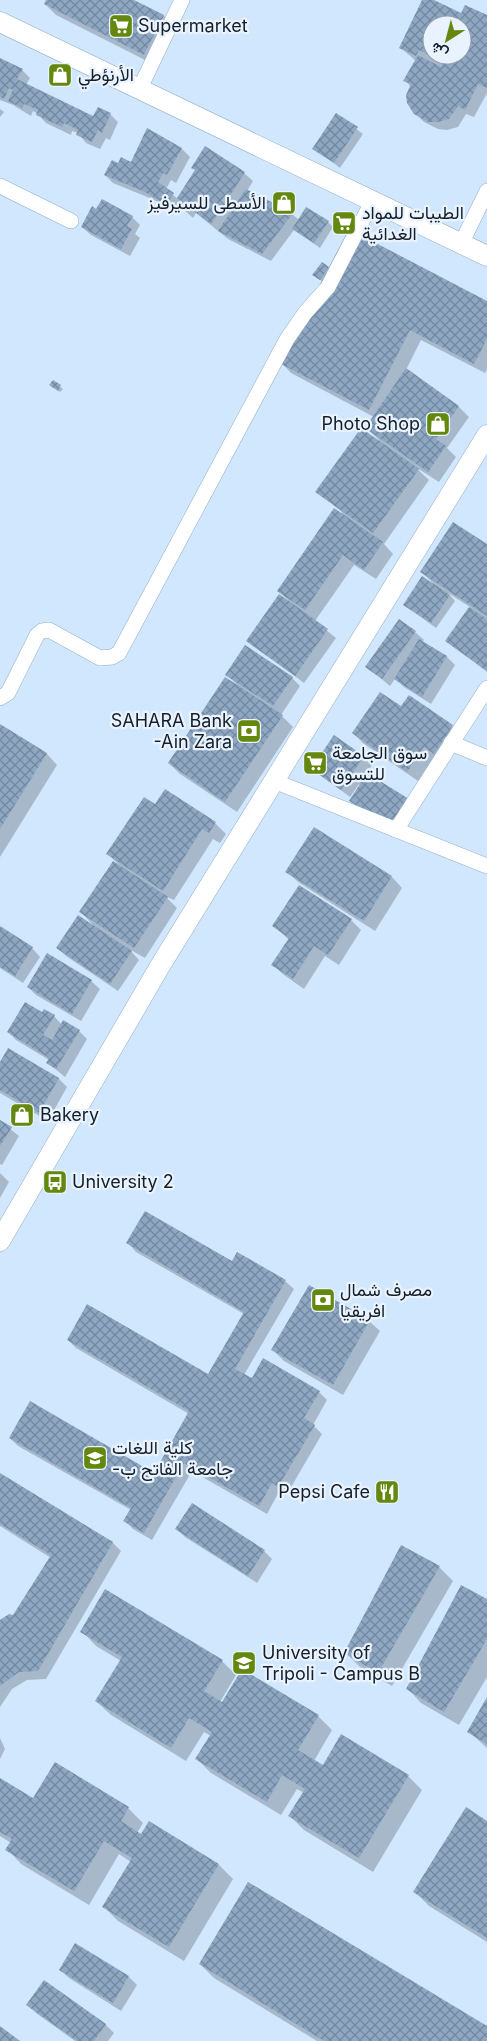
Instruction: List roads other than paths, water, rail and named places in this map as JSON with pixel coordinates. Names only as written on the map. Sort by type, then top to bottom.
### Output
[{"type":"street","points":[[140,88],[182,0]]},
{"type":"street","points":[[0,22],[487,256]]},
{"type":"street","points":[[0,186],[71,221]]},
{"type":"street","points":[[461,244],[487,191]]},
{"type":"street","points":[[0,698],[8,693],[37,635],[42,631],[55,633],[100,658],[112,657],[119,652],[228,454],[287,339],[301,318],[328,287],[372,202]]},
{"type":"street","points":[[0,1240],[142,995],[487,435]]},
{"type":"street","points":[[396,830],[487,688]]},
{"type":"street","points":[[452,743],[487,758]]},
{"type":"street","points":[[274,782],[487,866]]},
{"type":"place","name":"Supermarket","points":[[121,26]]},
{"type":"place","name":"الأرنؤطي","points":[[60,75]]},
{"type":"place","name":"الأسطى للسيرفيز","points":[[284,203]]},
{"type":"place","name":"الطيبات للمواد الغدائية","points":[[344,223]]},
{"type":"place","name":"Photo Shop","points":[[438,424]]},
{"type":"place","name":"SAHARA Bank -Ain Zara","points":[[249,731]]},
{"type":"place","name":"سوق الجامعة للتسوق","points":[[315,763]]},
{"type":"place","name":"Bakery","points":[[22,1115]]},
{"type":"place","name":"University 2","points":[[55,1182]]},
{"type":"place","name":"مصرف شمال افريقيا","points":[[323,1300]]},
{"type":"place","name":"كلية اللغات -جامعة الفاتح ب","points":[[95,1458]]},
{"type":"place","name":"Pepsi Cafe","points":[[387,1492]]},
{"type":"place","name":"University of Tripoli - Campus B","points":[[244,1663]]}]
